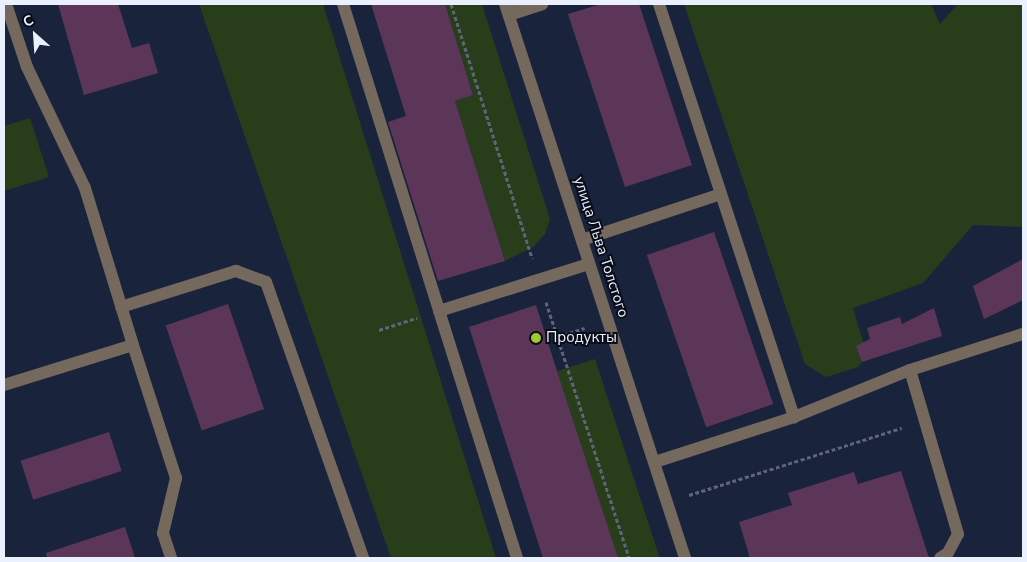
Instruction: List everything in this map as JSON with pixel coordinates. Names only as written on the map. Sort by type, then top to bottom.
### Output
[{"type":"street","points":[[6,4],[27,67],[85,188],[176,478],[163,533],[171,558]]},
{"type":"street","points":[[343,4],[517,558]]},
{"type":"street","points":[[507,9],[518,4]]},
{"type":"street","points":[[507,9],[542,4]]},
{"type":"street","points":[[659,4],[794,417]]},
{"type":"street","name":"улица Льва Толстого","points":[[507,9],[685,558]]},
{"type":"street","points":[[582,240],[721,194]]},
{"type":"street","points":[[439,311],[589,264]]},
{"type":"street","points":[[121,307],[236,271],[266,282],[362,558]]},
{"type":"street","points":[[654,462],[794,417],[910,370],[1023,334]]},
{"type":"street","points":[[4,385],[133,345]]},
{"type":"street","points":[[910,370],[958,534],[948,553],[940,558]]},
{"type":"path","points":[[379,330],[439,311]]},
{"type":"path","points":[[557,337],[608,320]]},
{"type":"path","points":[[667,502],[925,421]]},
{"type":"green space","points":[[199,4],[323,4],[496,558],[391,558]]},
{"type":"green space","points":[[445,4],[482,4],[550,219],[545,234],[533,247],[505,261],[455,101],[473,95]]},
{"type":"green space","points":[[684,4],[931,4],[940,24],[958,4],[1023,4],[1023,227],[973,225],[923,283],[853,308],[867,355],[858,367],[826,377],[805,364]]},
{"type":"green space","points":[[30,118],[49,177],[4,191],[4,126]]},
{"type":"green space","points":[[595,359],[660,558],[618,558],[557,371]]},
{"type":"building","points":[[58,4],[118,4],[132,48],[149,43],[158,73],[84,95]]},
{"type":"building","points":[[371,4],[445,4],[473,95],[455,101],[505,261],[438,281],[388,122],[406,116]]},
{"type":"building","points":[[601,4],[639,4],[692,165],[625,187],[568,14]]},
{"type":"building","points":[[714,232],[773,404],[706,427],[647,255]]},
{"type":"building","points":[[1023,259],[1023,300],[984,319],[973,286]]},
{"type":"building","points":[[228,304],[264,409],[202,430],[166,325]]},
{"type":"building","points":[[536,305],[618,558],[543,558],[469,327]]},
{"type":"building","points":[[934,308],[942,336],[862,362],[856,346],[870,339],[867,328],[900,317],[902,324]]},
{"type":"building","points":[[109,432],[122,471],[33,500],[21,461]]},
{"type":"building","points":[[901,471],[929,558],[750,558],[739,522],[792,505],[788,493],[854,472],[858,484]]},
{"type":"building","points":[[125,527],[135,558],[47,558],[46,553]]},
{"type":"place","name":"Продукты","points":[[536,338]]}]
